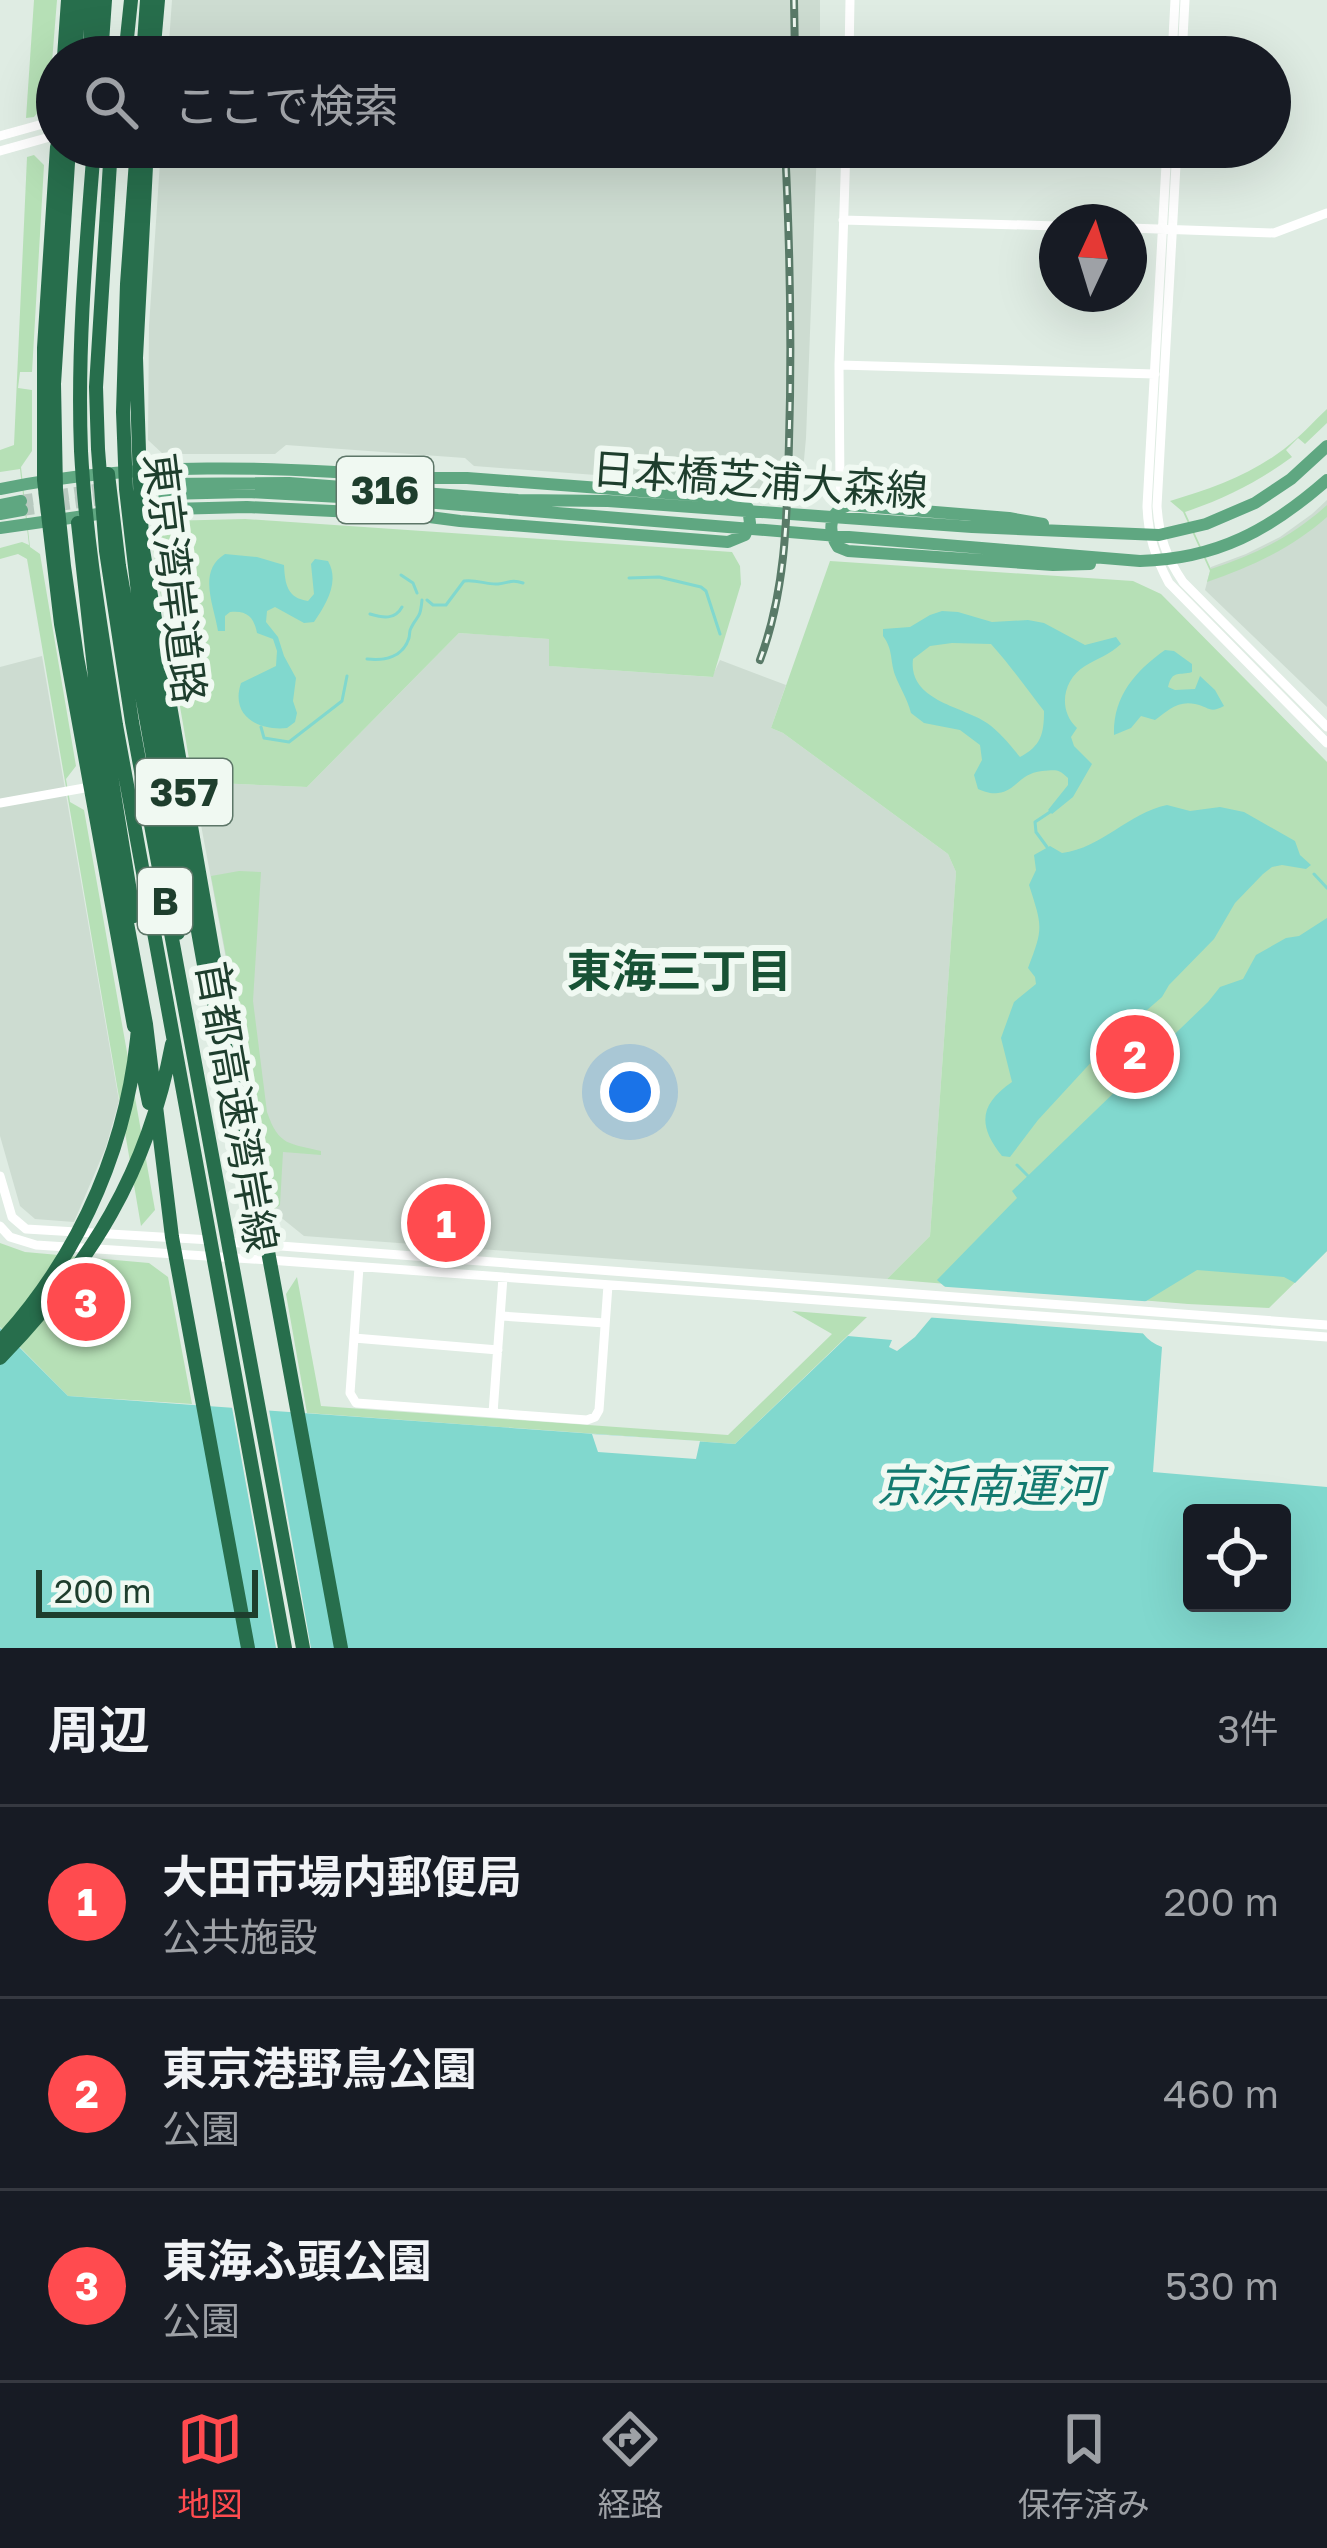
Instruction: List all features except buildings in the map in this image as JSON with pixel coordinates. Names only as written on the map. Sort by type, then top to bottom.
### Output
[{"type":"highway","points":[[65,36],[68,0]]},
{"type":"highway","points":[[76,36],[79,0]]},
{"type":"highway","points":[[92,0],[109,36]]},
{"type":"highway","points":[[105,0],[112,36]]},
{"type":"highway","points":[[116,36],[122,0]]},
{"type":"highway","points":[[118,36],[131,0]]},
{"type":"highway","points":[[144,36],[147,0]]},
{"type":"highway","points":[[155,36],[158,0]]},
{"type":"highway","name":"357","points":[[56,168],[44,349],[48,520],[61,625],[164,1179]]},
{"type":"highway","name":"357","points":[[67,168],[55,358],[55,451],[68,602],[146,1024],[172,1237],[248,1648]]},
{"type":"highway","name":"首都高速湾岸線","points":[[92,168],[81,337],[81,450],[95,591],[285,1648]]},
{"type":"highway","name":"首都高速湾岸線","points":[[110,168],[96,387],[100,483],[118,639],[303,1648]]},
{"type":"highway","name":"東京湾岸道路","points":[[135,168],[123,378],[124,447],[138,593],[206,980],[242,1110],[340,1648]]},
{"type":"highway","name":"357","points":[[146,168],[136,358],[142,544],[231,1075]]},
{"type":"highway","name":"B","points":[[0,1342],[40,1294],[98,1190],[124,1118],[137,1037],[134,915],[95,677],[77,510],[74,433],[81,337]]},
{"type":"highway","name":"B","points":[[0,1358],[67,1282],[116,1209],[155,1115],[175,1028],[179,949],[173,869],[119,566],[99,338]]},
{"type":"main road","name":"日本橋芝浦大森線","points":[[1327,446],[1292,479],[1255,502],[1206,524],[1154,535],[289,483],[164,489],[287,493],[1162,560],[1210,550],[1267,526],[1327,480]]},
{"type":"main road","name":"316","points":[[44,480],[137,470],[254,469],[410,478],[608,501]]},
{"type":"main road","points":[[410,478],[732,498],[748,508],[750,523],[746,536],[728,542],[414,515]]},
{"type":"main road","points":[[0,489],[44,480]]},
{"type":"main road","points":[[0,505],[21,506],[0,514]]},
{"type":"main road","points":[[1092,532],[1009,518],[858,505],[843,506],[833,516],[831,532],[838,547],[848,551],[1053,566],[1121,560]]},
{"type":"main road","name":"316","points":[[139,509],[247,507],[606,519]]},
{"type":"main road","points":[[0,528],[139,509]]},
{"type":"street","points":[[849,36],[850,0]]},
{"type":"street","points":[[1173,36],[1175,0]]},
{"type":"street","points":[[1183,36],[1185,0]]},
{"type":"street","points":[[0,136],[36,126]]},
{"type":"street","points":[[0,151],[36,141]]},
{"type":"street","points":[[843,506],[839,364],[845,168]]},
{"type":"street","points":[[1154,535],[1167,168]]},
{"type":"street","points":[[1174,168],[1147,506],[1154,535],[1169,584],[1327,743]]},
{"type":"street","points":[[1147,229],[1274,233],[1327,213]]},
{"type":"street","points":[[844,220],[1039,225]]},
{"type":"street","points":[[839,364],[1155,374]]},
{"type":"street","points":[[1162,560],[1327,727]]},
{"type":"street","points":[[0,803],[90,787]]},
{"type":"street","points":[[0,1176],[12,1217],[26,1229],[172,1237],[359,1267],[1327,1337]]},
{"type":"street","points":[[0,1226],[23,1244],[176,1255],[267,1253],[1327,1325]]},
{"type":"street","points":[[359,1267],[350,1393],[356,1403],[587,1420],[598,1410],[608,1285]]},
{"type":"street","points":[[493,1413],[503,1277]]},
{"type":"street","points":[[501,1316],[605,1323]]},
{"type":"street","points":[[354,1338],[498,1350]]},
{"type":"shaded area","points":[[172,0],[820,0],[820,36],[169,36]]},
{"type":"shaded area","points":[[160,168],[816,168],[800,503],[763,501],[745,486],[474,466],[465,458],[286,445],[275,454],[163,454],[148,440],[149,326]]},
{"type":"shaded area","points":[[1327,500],[1327,707],[1205,590],[1211,567],[1280,537]]},
{"type":"shaded area","points":[[459,633],[550,639],[550,666],[712,677],[720,660],[786,685],[771,728],[948,854],[956,872],[930,1236],[887,1279],[304,1236],[273,1211],[193,782],[307,787]]},
{"type":"shaded area","points":[[42,656],[119,1101],[106,1147],[74,1222],[35,1219],[20,1206],[0,1136],[0,667]]},
{"type":"green space","points":[[34,0],[57,0],[54,36],[36,36],[36,115],[26,118]]},
{"type":"green space","points":[[34,155],[36,168],[44,168],[32,372],[20,372],[18,388],[32,390],[32,451],[21,467],[30,547],[40,554],[76,766],[66,779],[70,802],[84,810],[155,1210],[141,1226],[27,559],[18,554],[0,559],[0,548],[22,542],[29,545],[20,469],[0,472],[0,450],[14,445],[27,157]]},
{"type":"green space","points":[[1327,409],[1327,423],[1305,444],[1298,438],[1286,450],[1292,457],[1240,489],[1185,512],[1211,569],[1273,543],[1327,505],[1327,517],[1270,556],[1207,582],[1210,571],[1183,512],[1170,501],[1258,466]]},
{"type":"green space","points":[[245,519],[732,552],[740,566],[741,584],[713,677],[549,666],[549,639],[459,633],[307,787],[193,782],[151,538],[164,521]]},
{"type":"green space","points":[[830,561],[1133,581],[1161,594],[1327,762],[1327,1251],[1269,1308],[887,1279],[930,1236],[956,872],[948,854],[771,728]]},
{"type":"green space","points":[[261,872],[253,1001],[267,1112],[281,1138],[321,1151],[321,1155],[283,1152],[280,1205],[274,1210],[211,876]]},
{"type":"green space","points":[[0,1243],[25,1252],[149,1263],[168,1277],[192,1404],[68,1396],[0,1327]]},
{"type":"green space","points":[[297,1277],[321,1406],[728,1435],[832,1334],[792,1311],[867,1317],[735,1444],[307,1413],[286,1294]]},
{"type":"water","points":[[225,554],[284,565],[288,589],[308,601],[314,594],[311,564],[315,559],[328,561],[331,569],[330,593],[314,622],[304,623],[275,607],[267,611],[266,622],[296,678],[293,701],[297,713],[287,728],[257,724],[239,704],[241,683],[276,666],[277,651],[273,639],[257,633],[245,614],[230,612],[225,616],[225,631],[218,631],[209,579],[216,561]]},
{"type":"water","points":[[942,611],[992,622],[1028,620],[1044,623],[1085,645],[1116,637],[1121,644],[1077,672],[1067,687],[1065,705],[1077,728],[1071,737],[1092,764],[1073,797],[1052,814],[1048,810],[1068,785],[1062,773],[1035,772],[998,793],[978,789],[974,775],[982,760],[980,745],[960,730],[924,723],[911,713],[883,629],[910,627]],"holes":[[[991,644],[1044,711],[1040,738],[1020,757],[987,723],[928,693],[914,673],[913,659],[930,646]]]},
{"type":"water","points":[[1165,650],[1192,664],[1192,672],[1174,675],[1168,687],[1195,689],[1200,676],[1224,706],[1212,710],[1183,704],[1155,720],[1141,716],[1131,728],[1114,735],[1117,709],[1128,686]]},
{"type":"water","points":[[1167,805],[1190,811],[1220,807],[1244,812],[1295,841],[1300,855],[1311,865],[1306,869],[1282,865],[1263,874],[1162,997],[1108,1044],[1010,1157],[1002,1156],[989,1134],[986,1116],[993,1098],[1012,1082],[1001,1038],[1014,1002],[1036,984],[1028,968],[1039,927],[1029,885],[1036,870],[1034,855],[1050,846],[1062,853],[1076,850]]},
{"type":"water","name":"京浜南運河","points":[[1327,918],[1327,1251],[1295,1283],[1284,1277],[1197,1270],[1138,1306],[1137,1319],[1141,1331],[1162,1347],[1153,1472],[1327,1487],[1327,1648],[0,1648],[0,1328],[68,1396],[735,1444],[848,1336],[892,1340],[889,1347],[897,1351],[915,1337],[952,1293],[937,1280],[1017,1198],[1012,1191],[1220,987],[1243,979],[1256,955],[1299,936]]},
{"type":"pier","points":[[934,1286],[1156,1302],[1143,1310],[1151,1334],[924,1317],[944,1294]]},
{"type":"pier","points":[[231,1402],[268,1404],[311,1648],[276,1648]]},
{"type":"pier","points":[[592,1434],[700,1441],[696,1459],[598,1452]]},
{"type":"waterway","points":[[401,575],[413,583],[417,593]]},
{"type":"waterway","points":[[629,578],[659,577],[701,587],[720,634]]},
{"type":"waterway","points":[[427,600],[446,605],[464,581],[523,583]]},
{"type":"waterway","points":[[367,659],[387,658],[402,650],[422,600]]},
{"type":"waterway","points":[[370,614],[388,617],[402,607]]},
{"type":"waterway","points":[[261,727],[264,738],[289,742],[342,701],[347,676]]},
{"type":"waterway","points":[[1047,847],[1035,822],[1050,812]]},
{"type":"waterway","points":[[1314,874],[1327,888]]},
{"type":"waterway","points":[[1017,1165],[1028,1176]]},
{"type":"tunnel","points":[[21,501],[109,488]]},
{"type":"tunnel","points":[[22,510],[109,498]]},
{"type":"railway","points":[[794,0],[795,36]]},
{"type":"railway","points":[[760,660],[780,580],[787,497],[790,331],[786,168]]},
{"type":"place","name":"東京港野鳥公園","points":[[1135,1054]]},
{"type":"place","name":"大田市場内郵便局","points":[[446,1223]]},
{"type":"place","name":"東海ふ頭公園","points":[[86,1302]]},
{"type":"district","name":"東海三丁目","points":[[679,971]]}]
